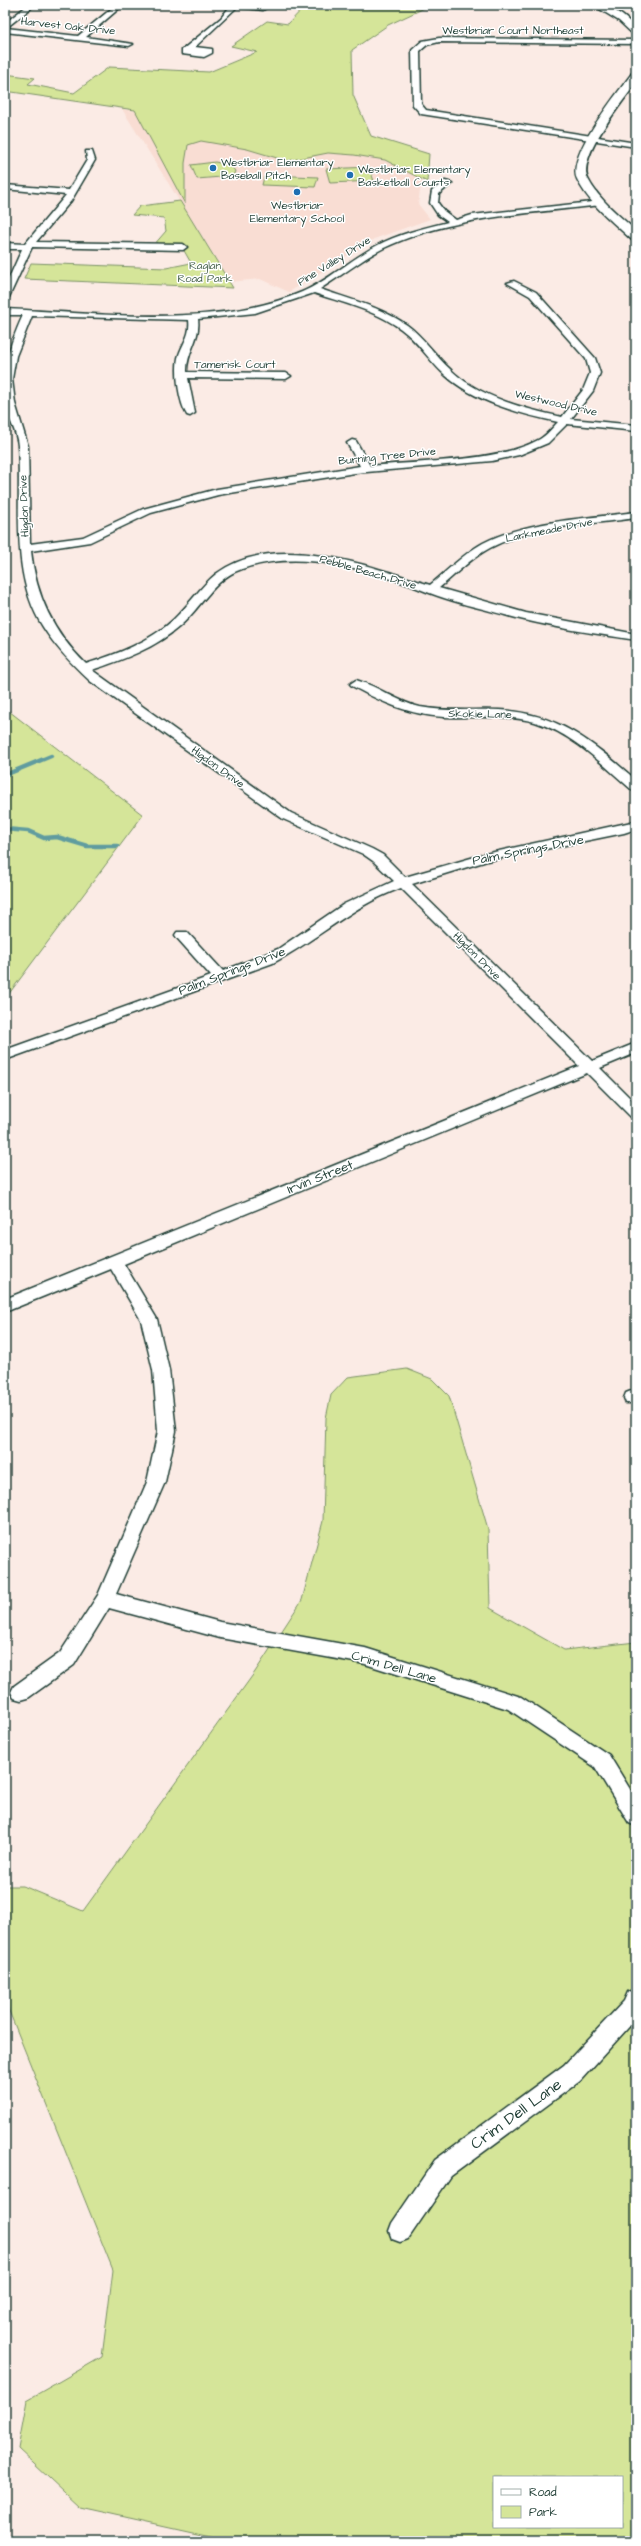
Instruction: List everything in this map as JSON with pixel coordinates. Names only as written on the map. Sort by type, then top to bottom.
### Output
[{"type":"street","points":[[5,26],[32,5]]},
{"type":"street","points":[[78,39],[120,5]]},
{"type":"street","points":[[187,50],[223,19],[235,5],[263,8]]},
{"type":"street","points":[[598,5],[622,19],[636,34]]},
{"type":"street","name":"Harvest Oak Drive","points":[[5,30],[129,44]]},
{"type":"street","name":"Westbriar Court Northeast","points":[[595,137],[422,111],[417,105],[416,50],[425,43],[439,40],[636,42]]},
{"type":"street","points":[[636,75],[583,156],[580,167],[582,178],[587,187],[636,238]]},
{"type":"street","points":[[595,137],[636,145]]},
{"type":"street","points":[[5,297],[29,245],[71,193],[91,160],[88,153]]},
{"type":"street","points":[[448,183],[435,193],[434,203],[441,213],[454,222]]},
{"type":"street","points":[[5,187],[71,193]]},
{"type":"street","name":"Pine Valley Drive","points":[[5,312],[193,318],[255,310],[291,300],[313,290],[380,247],[415,233],[454,222],[601,203]]},
{"type":"street","points":[[5,246],[183,247]]},
{"type":"street","name":"Burning Tree Drive","points":[[26,548],[86,540],[147,511],[193,498],[367,469],[492,458],[514,453],[544,441],[565,419],[594,382],[594,366],[590,358],[533,294],[511,283]]},
{"type":"street","name":"Westwood Drive","points":[[313,290],[359,304],[402,326],[414,336],[447,372],[476,391],[511,405],[565,419],[589,424],[636,428]]},
{"type":"street","name":"Higdon Drive","points":[[29,313],[11,353],[6,369],[8,396],[23,444],[26,548],[29,585],[38,610],[63,648],[83,669],[287,816],[304,826],[367,851],[378,858],[636,1113]]},
{"type":"street","points":[[190,413],[182,364],[195,333],[193,318]]},
{"type":"street","name":"Tamerisk Court","points":[[184,375],[286,376]]},
{"type":"street","points":[[352,443],[367,469]]},
{"type":"street","name":"Larkmeade Drive","points":[[431,590],[471,555],[498,540],[538,530],[636,515]]},
{"type":"street","name":"Pebble Beach Drive","points":[[83,669],[124,655],[149,643],[179,621],[213,581],[229,571],[250,563],[287,556],[322,558],[512,613],[636,637]]},
{"type":"street","name":"Skokie Lane","points":[[356,684],[387,700],[416,710],[445,713],[505,713],[540,720],[573,735],[636,787]]},
{"type":"street","name":"Palm Springs Drive","points":[[5,1055],[268,960],[293,948],[346,907],[404,883],[466,862],[571,842],[636,825]]},
{"type":"street","points":[[182,935],[220,977]]},
{"type":"street","name":"Irvin Street","points":[[5,1306],[636,1048]]},
{"type":"street","points":[[21,1692],[67,1659],[106,1598],[156,1482],[167,1431],[161,1370],[149,1318],[114,1261]]},
{"type":"street","name":"Crim Dell Lane","points":[[106,1598],[220,1630],[365,1656],[514,1704],[602,1761],[636,1817]]},
{"type":"street","name":"Crim Dell Lane","points":[[400,2231],[442,2168],[572,2073],[632,2008],[636,1999]]},
{"type":"shaded area","name":"Westbriar Elementary School","points":[[122,109],[426,152],[418,204],[430,219],[374,239],[289,292],[260,279],[230,282]]},
{"type":"green space","points":[[306,5],[431,5],[388,25],[352,50],[353,95],[371,136],[429,154],[427,182],[385,160],[328,153],[287,161],[247,149],[201,141],[188,145],[185,163],[185,204],[135,110],[5,91],[5,74],[35,78],[28,84],[74,93],[109,67],[209,72],[257,52],[231,46],[267,21],[288,24]]},
{"type":"green space","name":"Westbriar Elementary Baseball Pitch","points":[[215,162],[230,165],[235,171],[233,176],[197,179],[191,165]]},
{"type":"green space","name":"Westbriar Elementary Basketball Courts","points":[[369,167],[374,181],[330,183],[326,169]]},
{"type":"green space","points":[[270,175],[318,177],[315,187],[262,185],[264,177]]},
{"type":"green space","name":"Raglan Road Park","points":[[180,201],[233,288],[24,279],[31,263],[166,268],[191,263],[182,247],[153,246],[166,231],[164,218],[132,215],[140,206]]},
{"type":"green space","points":[[5,708],[143,815],[5,999]]},
{"type":"green space","points":[[407,1369],[432,1379],[449,1396],[488,1529],[490,1608],[564,1650],[636,1642],[636,2541],[233,2541],[80,2507],[18,2449],[27,2400],[102,2357],[113,2270],[5,2001],[5,1886],[23,1886],[83,1911],[255,1672],[302,1600],[323,1521],[326,1418],[331,1395],[348,1377]]},
{"type":"waterway","points":[[5,775],[51,756]]},
{"type":"waterway","points":[[5,829],[28,831],[44,838],[57,837],[87,846],[117,846]]},
{"type":"place","name":"Westbriar Elementary Baseball Pitch","points":[[213,168]]},
{"type":"place","name":"Westbriar Elementary Basketball Courts","points":[[350,175]]},
{"type":"place","name":"Westbriar Elementary School","points":[[297,192]]}]
